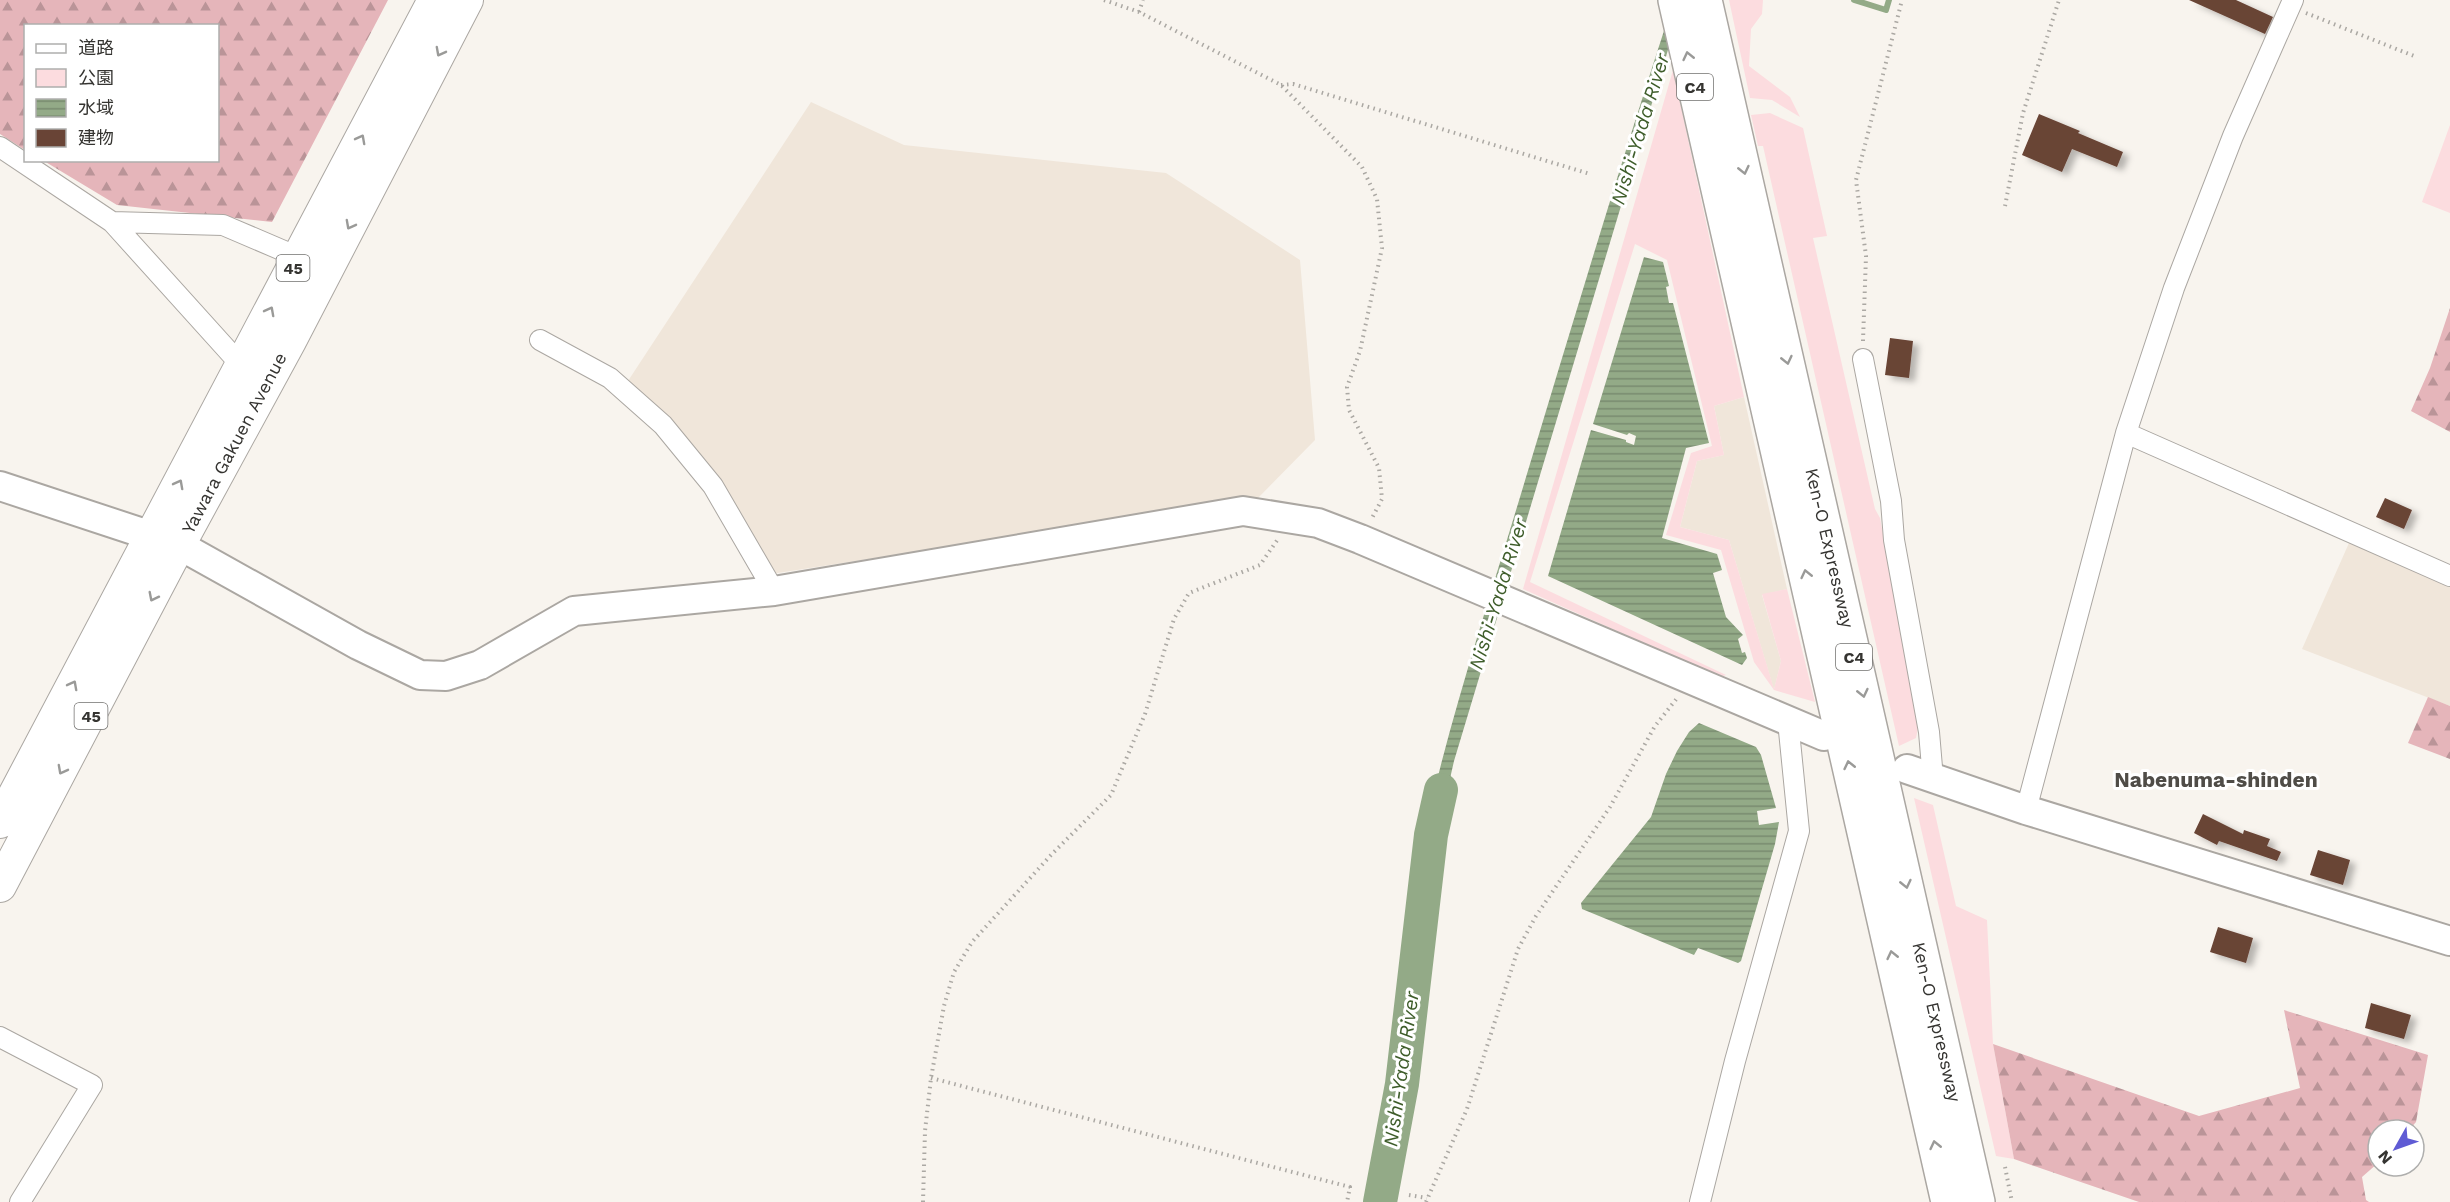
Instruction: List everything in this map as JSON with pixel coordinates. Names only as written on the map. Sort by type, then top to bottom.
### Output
[{"type":"highway","name":"Ken-O Expressway","points":[[1675,0],[1948,1202]]},
{"type":"highway","name":"Ken-O Expressway","points":[[1705,0],[1978,1202]]},
{"type":"main road","name":"Yawara Gakuen Avenue","points":[[0,886],[165,540],[241,365],[434,0]]},
{"type":"main road","name":"Yawara Gakuen Avenue","points":[[0,822],[165,540],[290,340],[467,0]]},
{"type":"street","points":[[2026,810],[2126,433],[2174,288],[2233,136],[2292,3]]},
{"type":"street","points":[[0,147],[112,222],[241,365]]},
{"type":"street","points":[[112,222],[223,225],[298,257]]},
{"type":"street","points":[[540,340],[610,378],[663,425],[712,486],[774,591]]},
{"type":"street","points":[[1863,359],[1891,501],[1894,540],[1929,732],[1933,779]]},
{"type":"street","points":[[2126,433],[2450,576]]},
{"type":"street","points":[[0,486],[165,540],[358,645],[420,675],[446,676],[480,665],[574,611],[774,591],[1243,511],[1318,524],[1360,539],[1824,736]]},
{"type":"street","points":[[1700,1202],[1735,1061],[1799,831],[1788,721]]},
{"type":"street","points":[[1907,769],[2026,810],[2450,941]]},
{"type":"street","points":[[0,1037],[92,1085],[20,1202]]},
{"type":"path","points":[[1104,0],[1139,12],[1281,85],[1362,167],[1377,199],[1382,248],[1360,351],[1347,387],[1349,410],[1379,468],[1382,499],[1360,539]]},
{"type":"path","points":[[1139,12],[1143,0]]},
{"type":"path","points":[[1863,359],[1866,256],[1856,180],[1902,0]]},
{"type":"path","points":[[2005,206],[2023,113],[2059,0]]},
{"type":"path","points":[[2292,3],[2414,56]]},
{"type":"path","points":[[1281,85],[1293,84],[1590,174]]},
{"type":"path","points":[[923,1202],[925,1131],[931,1078],[944,1006],[954,972],[972,942],[1051,855],[1111,795],[1145,714],[1174,619],[1189,593],[1260,566],[1291,518]]},
{"type":"path","points":[[1409,1195],[1426,1200],[1467,1109],[1518,949],[1536,916],[1610,807],[1655,726],[1691,681]]},
{"type":"path","points":[[931,1078],[1350,1187],[1347,1202]]},
{"type":"path","points":[[2005,1167],[2012,1202]]},
{"type":"shaded area","points":[[811,102],[904,145],[1166,173],[1300,260],[1315,440],[1257,499],[771,574],[626,384]]},
{"type":"shaded area","points":[[1744,397],[1787,589],[1762,595],[1781,661],[1774,690],[1729,540],[1680,527],[1697,461],[1724,455],[1714,406]]},
{"type":"shaded area","points":[[2349,543],[2450,587],[2450,706],[2302,649]]},
{"type":"green space","points":[[0,0],[388,0],[272,222],[117,205],[46,162],[219,162],[219,24],[24,24],[24,149],[0,134]]},
{"type":"green space","points":[[1729,0],[1763,0],[1762,14],[1751,29],[1749,66],[1790,97],[1800,117],[1772,100],[1750,98]]},
{"type":"green space","points":[[1673,70],[1744,397],[1714,406],[1724,455],[1697,461],[1680,527],[1729,540],[1774,689],[1781,661],[1762,594],[1787,589],[1815,702],[1774,690],[1754,662],[1721,550],[1666,535],[1691,453],[1712,446],[1667,260],[1635,244],[1530,582],[1726,675],[1720,677],[1523,589]]},
{"type":"green space","points":[[1770,113],[1803,128],[1827,236],[1813,238],[1875,509],[1880,518],[1919,723],[1916,738],[1899,746],[1763,146],[1758,146],[1751,115]]},
{"type":"green space","points":[[2450,125],[2450,213],[2422,202]]},
{"type":"green space","points":[[2450,308],[2450,432],[2411,411],[2430,368]]},
{"type":"green space","points":[[2428,697],[2450,706],[2450,759],[2408,743]]},
{"type":"green space","points":[[1914,798],[1933,805],[1956,906],[1987,920],[1993,1044],[2014,1159],[1996,1156]]},
{"type":"green space","points":[[2284,1010],[2428,1055],[2417,1118],[2366,1118],[2366,1174],[2362,1177],[2366,1200],[2369,1202],[2139,1202],[2014,1159],[1993,1044],[2199,1116],[2300,1088]]},
{"type":"water","points":[[1674,0],[1683,0],[1454,761],[1437,836],[1424,834],[1444,751],[1480,629],[1633,126]]},
{"type":"water","points":[[1644,257],[1663,262],[1669,286],[1666,287],[1669,303],[1673,303],[1709,443],[1686,448],[1662,538],[1717,554],[1722,570],[1713,573],[1726,617],[1743,635],[1738,639],[1742,653],[1745,652],[1747,658],[1742,665],[1548,576],[1591,430],[1626,440],[1634,445],[1636,436],[1593,424]]},
{"type":"water","points":[[1699,723],[1756,747],[1761,755],[1776,808],[1757,811],[1759,825],[1779,822],[1775,844],[1741,961],[1738,963],[1698,948],[1694,955],[1582,909],[1581,903],[1651,817],[1666,774],[1677,751],[1689,732]]},
{"type":"building","points":[[2189,0],[2236,0],[2273,17],[2265,34]]},
{"type":"building","points":[[2039,114],[2123,152],[2117,167],[2072,149],[2062,172],[2022,155]]},
{"type":"building","points":[[1890,338],[1913,341],[1909,378],[1885,375]]},
{"type":"building","points":[[2385,498],[2412,510],[2404,529],[2376,517]]},
{"type":"building","points":[[2203,814],[2243,834],[2244,830],[2270,839],[2267,846],[2281,852],[2277,861],[2219,841],[2217,845],[2194,833]]},
{"type":"building","points":[[2318,850],[2350,860],[2343,885],[2310,875]]},
{"type":"building","points":[[2218,927],[2253,938],[2246,963],[2210,952]]},
{"type":"building","points":[[2371,1003],[2411,1015],[2404,1039],[2365,1028]]},
{"type":"waterway","points":[[1854,0],[1886,10],[1889,0]]},
{"type":"waterway","name":"Nishi-Yada River","points":[[1380,1202],[1402,1084],[1431,835],[1441,790]]},
{"type":"district","name":"Nabenuma-shinden","points":[[2216,779]]}]
